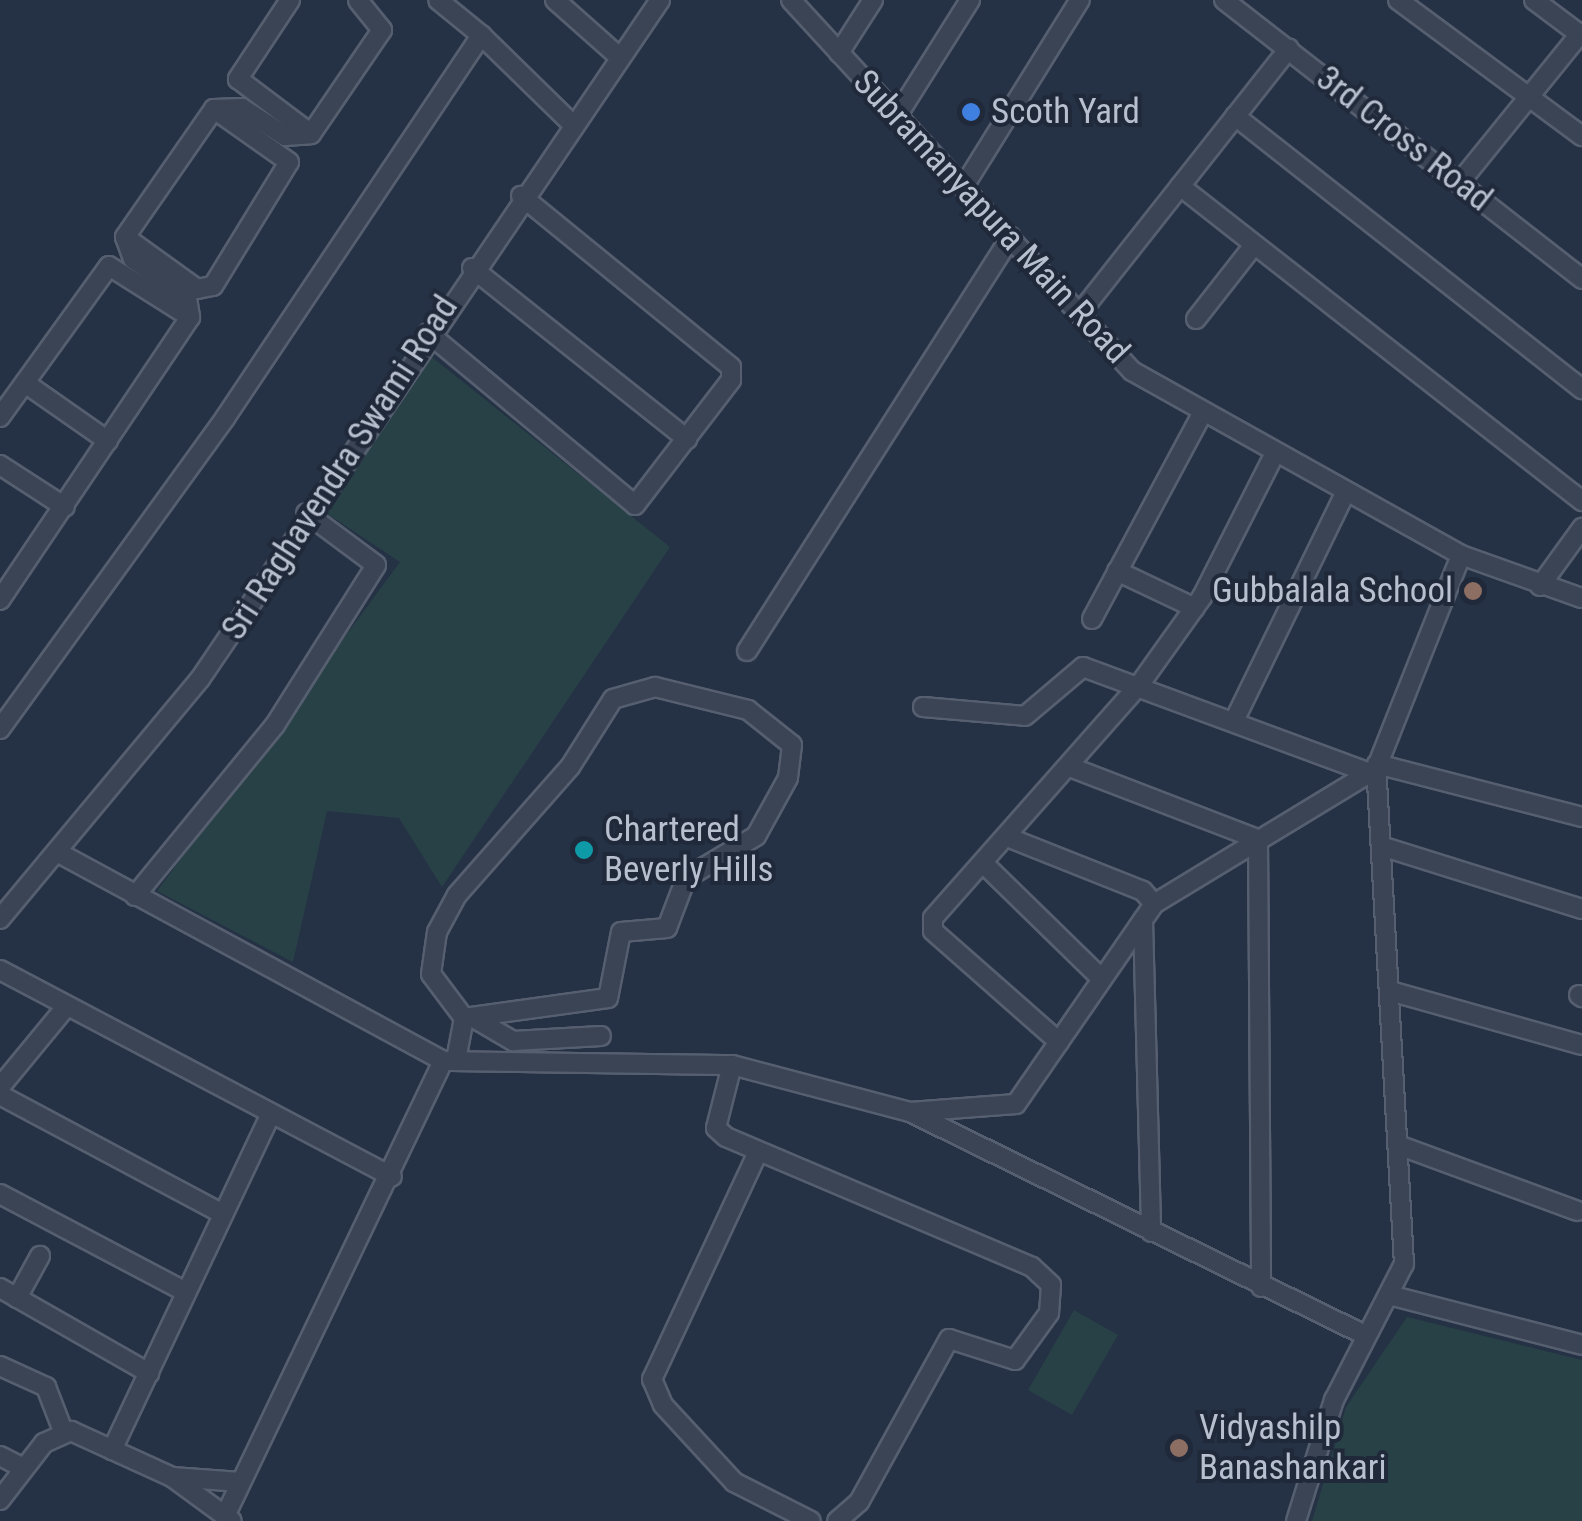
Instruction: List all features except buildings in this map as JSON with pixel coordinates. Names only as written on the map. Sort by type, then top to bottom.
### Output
[{"type":"street","points":[[290,0],[238,79],[311,134]]},
{"type":"street","points":[[311,134],[382,30],[358,0]]},
{"type":"street","points":[[438,0],[481,35],[570,122]]},
{"type":"street","points":[[555,0],[618,56]]},
{"type":"street","name":"Sri Raghavendra Swami Road","points":[[0,919],[190,694],[306,512],[570,122],[660,0]]},
{"type":"street","name":"Subramanyapura Main Road","points":[[791,0],[1132,371],[1461,555],[1582,598]]},
{"type":"street","points":[[840,53],[872,0]]},
{"type":"street","points":[[897,116],[970,0]]},
{"type":"street","points":[[964,186],[1080,0]]},
{"type":"street","name":"3rd Cross Road","points":[[1224,0],[1582,279]]},
{"type":"street","points":[[1398,0],[1582,136]]},
{"type":"street","points":[[1460,182],[1581,35],[1534,0]]},
{"type":"street","points":[[0,729],[481,35]]},
{"type":"street","points":[[1080,313],[1289,48]]},
{"type":"street","points":[[214,109],[242,108],[285,136],[311,134]]},
{"type":"street","points":[[124,237],[198,289],[213,286],[289,162],[214,109]]},
{"type":"street","points":[[124,237],[214,109]]},
{"type":"street","points":[[1235,116],[1582,388]]},
{"type":"street","points":[[1180,186],[1582,501]]},
{"type":"street","points":[[428,333],[633,504],[731,380],[731,366],[521,196]]},
{"type":"street","points":[[0,600],[190,317],[186,297],[133,260],[124,237]]},
{"type":"street","points":[[747,651],[1011,237]]},
{"type":"street","points":[[1196,319],[1254,244]]},
{"type":"street","points":[[0,417],[109,266],[190,317]]},
{"type":"street","points":[[472,268],[687,440]]},
{"type":"street","points":[[25,382],[108,441]]},
{"type":"street","points":[[1092,619],[1203,412]]},
{"type":"street","points":[[1059,1042],[933,931],[934,918],[1140,684],[1195,608],[1275,453]]},
{"type":"street","points":[[0,466],[65,508]]},
{"type":"street","points":[[1234,721],[1346,493]]},
{"type":"street","points":[[134,896],[275,724],[376,565],[306,512]]},
{"type":"street","points":[[1540,586],[1582,528]]},
{"type":"street","points":[[1296,1521],[1334,1400],[1393,1296],[1404,1264],[1374,769],[1461,555]]},
{"type":"street","points":[[1118,571],[1195,608]]},
{"type":"street","points":[[923,708],[1025,716],[1083,667],[1374,769],[1582,817]]},
{"type":"street","points":[[468,1018],[608,998],[621,932],[667,928],[686,878],[748,846],[788,778],[792,745],[748,710],[655,687],[614,699],[437,932],[436,992],[468,1018],[513,1041],[600,1036]]},
{"type":"street","points":[[1070,767],[1258,839]]},
{"type":"street","points":[[910,1112],[1016,1104],[1148,912],[1374,769]]},
{"type":"street","points":[[1007,837],[1143,891],[1148,912],[1150,1232]]},
{"type":"street","points":[[1258,839],[1261,1287]]},
{"type":"street","points":[[1381,846],[1582,909]]},
{"type":"street","points":[[58,852],[449,1061],[732,1066],[910,1112],[1367,1336]]},
{"type":"street","points":[[983,863],[1102,979]]},
{"type":"street","points":[[0,970],[269,1118],[392,1177]]},
{"type":"street","points":[[1390,991],[1582,1044]]},
{"type":"street","points":[[0,1087],[66,1007]]},
{"type":"street","points":[[199,1521],[223,1514],[242,1482],[468,1018]]},
{"type":"street","points":[[732,1066],[716,1128],[758,1152],[1032,1266],[1051,1285],[1049,1314],[1015,1360],[949,1339],[859,1502],[837,1521]]},
{"type":"street","points":[[0,1095],[224,1214]]},
{"type":"street","points":[[112,1450],[269,1118]]},
{"type":"street","points":[[1398,1144],[1577,1211]]},
{"type":"street","points":[[758,1152],[652,1380],[663,1406],[734,1482],[811,1521]]},
{"type":"street","points":[[0,1194],[186,1292]]},
{"type":"street","points":[[18,1298],[40,1256]]},
{"type":"street","points":[[0,1288],[149,1373]]},
{"type":"street","points":[[1393,1296],[1582,1345]]},
{"type":"street","points":[[0,1366],[46,1387],[63,1431],[172,1477],[223,1514]]},
{"type":"street","points":[[0,1500],[24,1468],[63,1431]]},
{"type":"street","points":[[0,1456],[24,1468]]},
{"type":"street","points":[[172,1477],[242,1482]]},
{"type":"green space","points":[[428,354],[670,547],[442,887],[399,818],[327,811],[293,962],[157,891],[400,562],[326,513]]},
{"type":"green space","points":[[1074,1310],[1118,1335],[1072,1415],[1028,1390]]},
{"type":"green space","points":[[1407,1317],[1582,1360],[1582,1521],[1312,1521],[1346,1407]]},
{"type":"place","name":"Scoth Yard","points":[[971,112]]},
{"type":"place","name":"Gubbalala School","points":[[1473,591]]},
{"type":"place","name":"Chartered Beverly Hills","points":[[584,850]]},
{"type":"place","name":"Vidyashilp Banashankari","points":[[1179,1448]]}]
